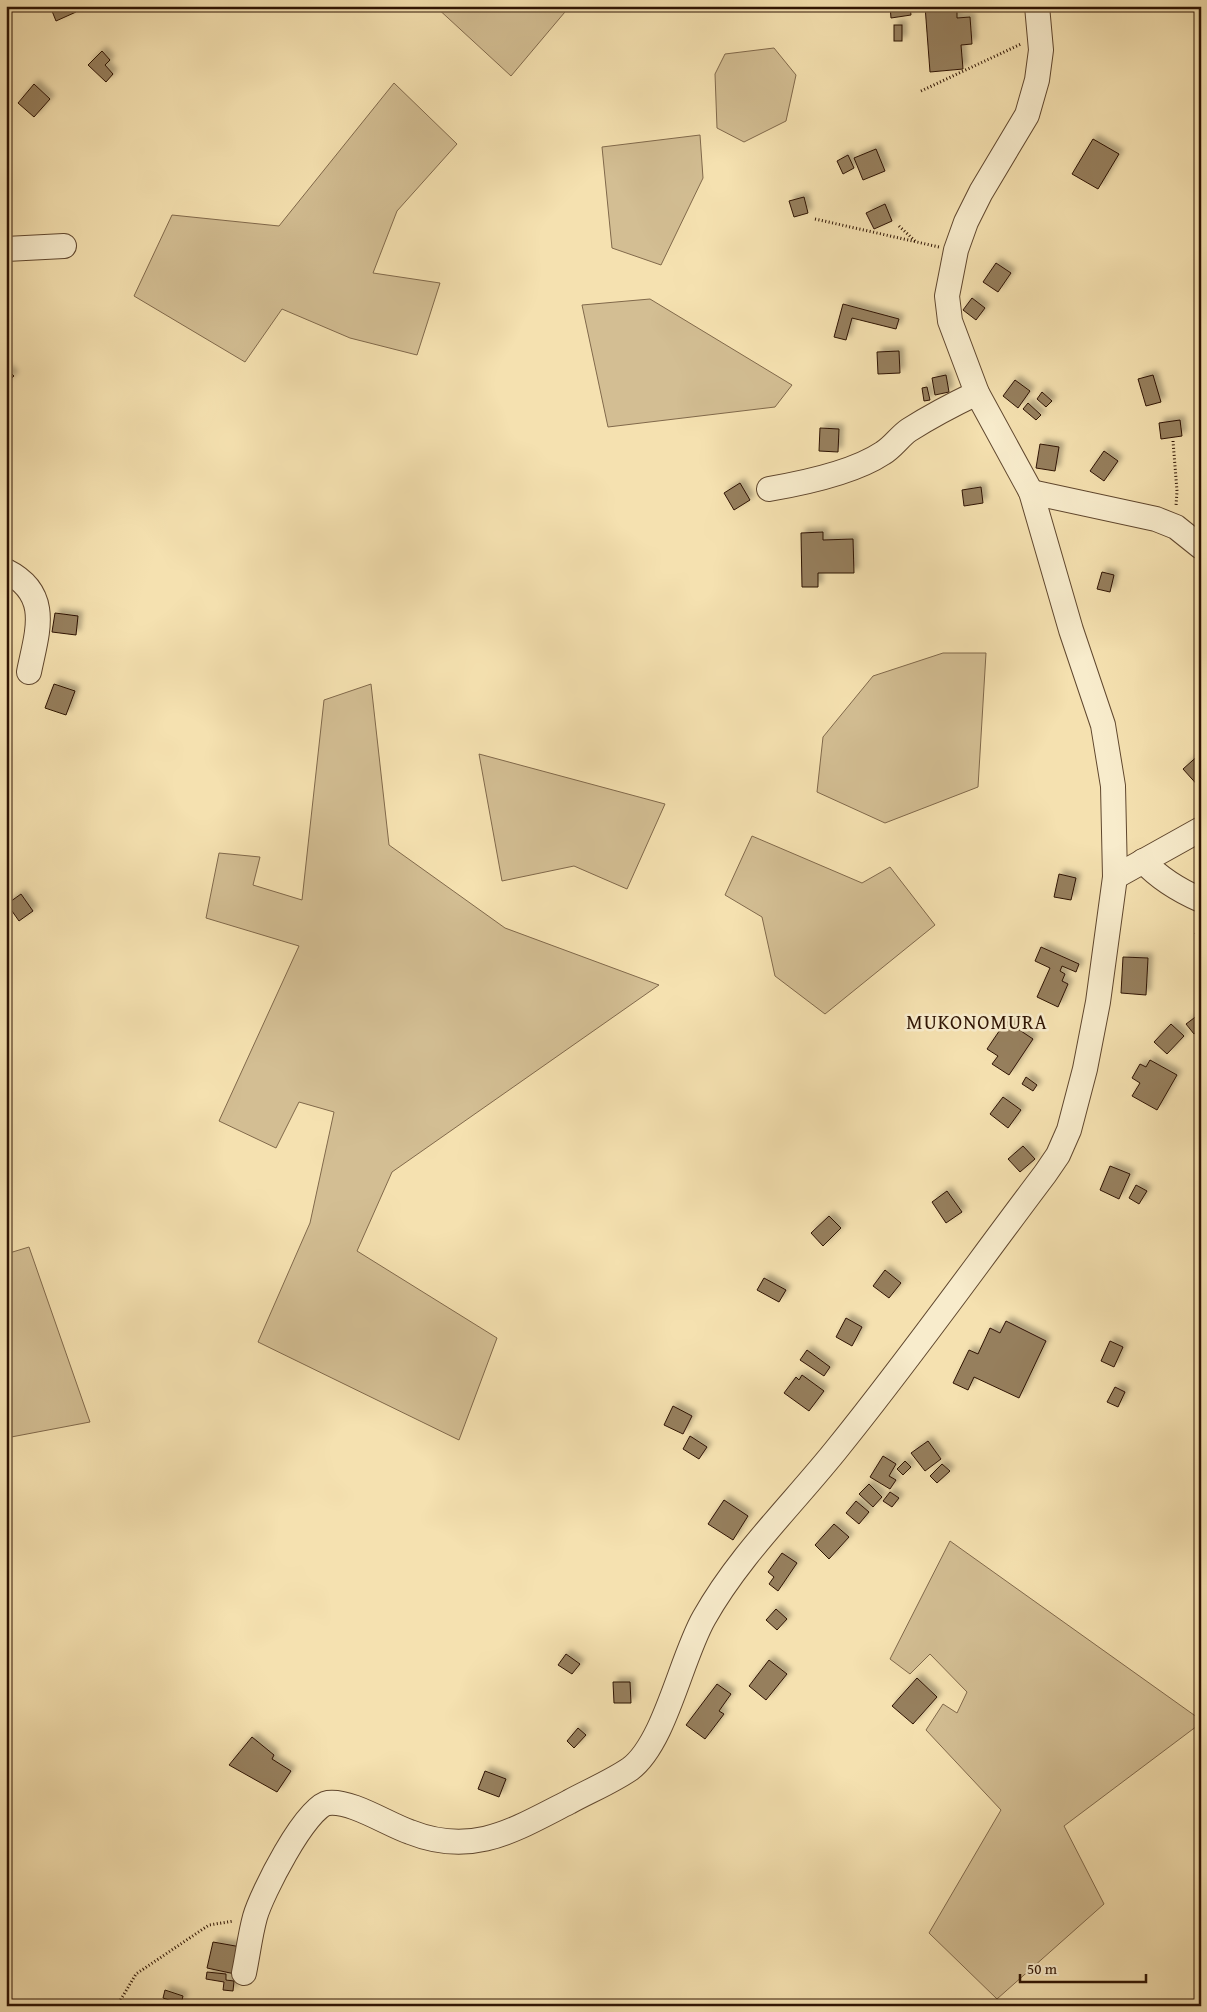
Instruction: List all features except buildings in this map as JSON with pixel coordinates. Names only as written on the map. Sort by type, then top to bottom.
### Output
[{"type":"street","points":[[244,1972],[255,1917],[270,1879],[296,1836],[318,1806],[326,1803],[348,1805],[431,1841],[460,1842],[488,1839],[513,1831],[610,1780],[631,1768],[642,1757],[660,1722],[694,1636],[725,1585],[841,1444],[1058,1156],[1076,1107],[1092,1037],[1115,876],[1113,786],[1103,725],[1071,630],[1031,492],[977,393],[950,321],[948,309],[950,279],[956,250],[966,222],[981,192],[1027,115],[1037,80],[1041,37],[1037,6]]},
{"type":"street","points":[[6,248],[64,246]]},
{"type":"street","points":[[769,489],[805,482],[858,466],[884,453],[907,431],[928,418],[977,393]]},
{"type":"street","points":[[1031,492],[1156,518],[1176,527],[1201,547]]},
{"type":"street","points":[[6,571],[24,583],[34,596],[39,610],[29,672]]},
{"type":"street","points":[[1115,876],[1201,829]]},
{"type":"street","points":[[1143,861],[1156,875],[1179,891],[1201,900]]},
{"type":"path","points":[[922,92],[1041,37]]},
{"type":"path","points":[[815,219],[956,250]]},
{"type":"path","points":[[899,226],[916,242]]},
{"type":"path","points":[[1174,441],[1177,492],[1176,527]]},
{"type":"path","points":[[117,2006],[136,1974],[208,1925],[255,1917]]},
{"type":"shaded area","points":[[435,6],[570,6],[511,76]]},
{"type":"shaded area","points":[[774,48],[796,75],[786,121],[744,142],[717,128],[715,74],[725,54]]},
{"type":"shaded area","points":[[394,83],[457,144],[397,211],[373,273],[440,283],[417,355],[350,338],[282,309],[245,362],[134,296],[172,215],[279,226]]},
{"type":"shaded area","points":[[700,135],[703,178],[661,265],[612,248],[602,147]]},
{"type":"shaded area","points":[[650,299],[792,385],[775,407],[608,427],[582,305]]},
{"type":"shaded area","points":[[943,653],[986,653],[978,787],[885,823],[817,792],[823,737],[873,676]]},
{"type":"shaded area","points":[[371,684],[389,845],[505,928],[659,985],[392,1172],[357,1251],[497,1338],[459,1440],[258,1342],[310,1223],[334,1112],[299,1102],[276,1148],[219,1121],[299,946],[206,918],[219,853],[260,857],[253,885],[302,900],[324,700]]},
{"type":"shaded area","points":[[479,754],[665,804],[627,889],[574,866],[502,881]]},
{"type":"shaded area","points":[[752,836],[862,883],[890,867],[935,925],[825,1014],[775,976],[762,917],[725,895]]},
{"type":"shaded area","points":[[29,1247],[90,1422],[6,1438],[6,1254]]},
{"type":"shaded area","points":[[950,1541],[1201,1720],[1201,1723],[1064,1826],[1104,1904],[997,1999],[929,1933],[1001,1810],[926,1730],[943,1704],[957,1713],[967,1692],[930,1654],[910,1674],[890,1659]]},
{"type":"district","name":"MUKONOMURA","points":[[977,1022]]}]
